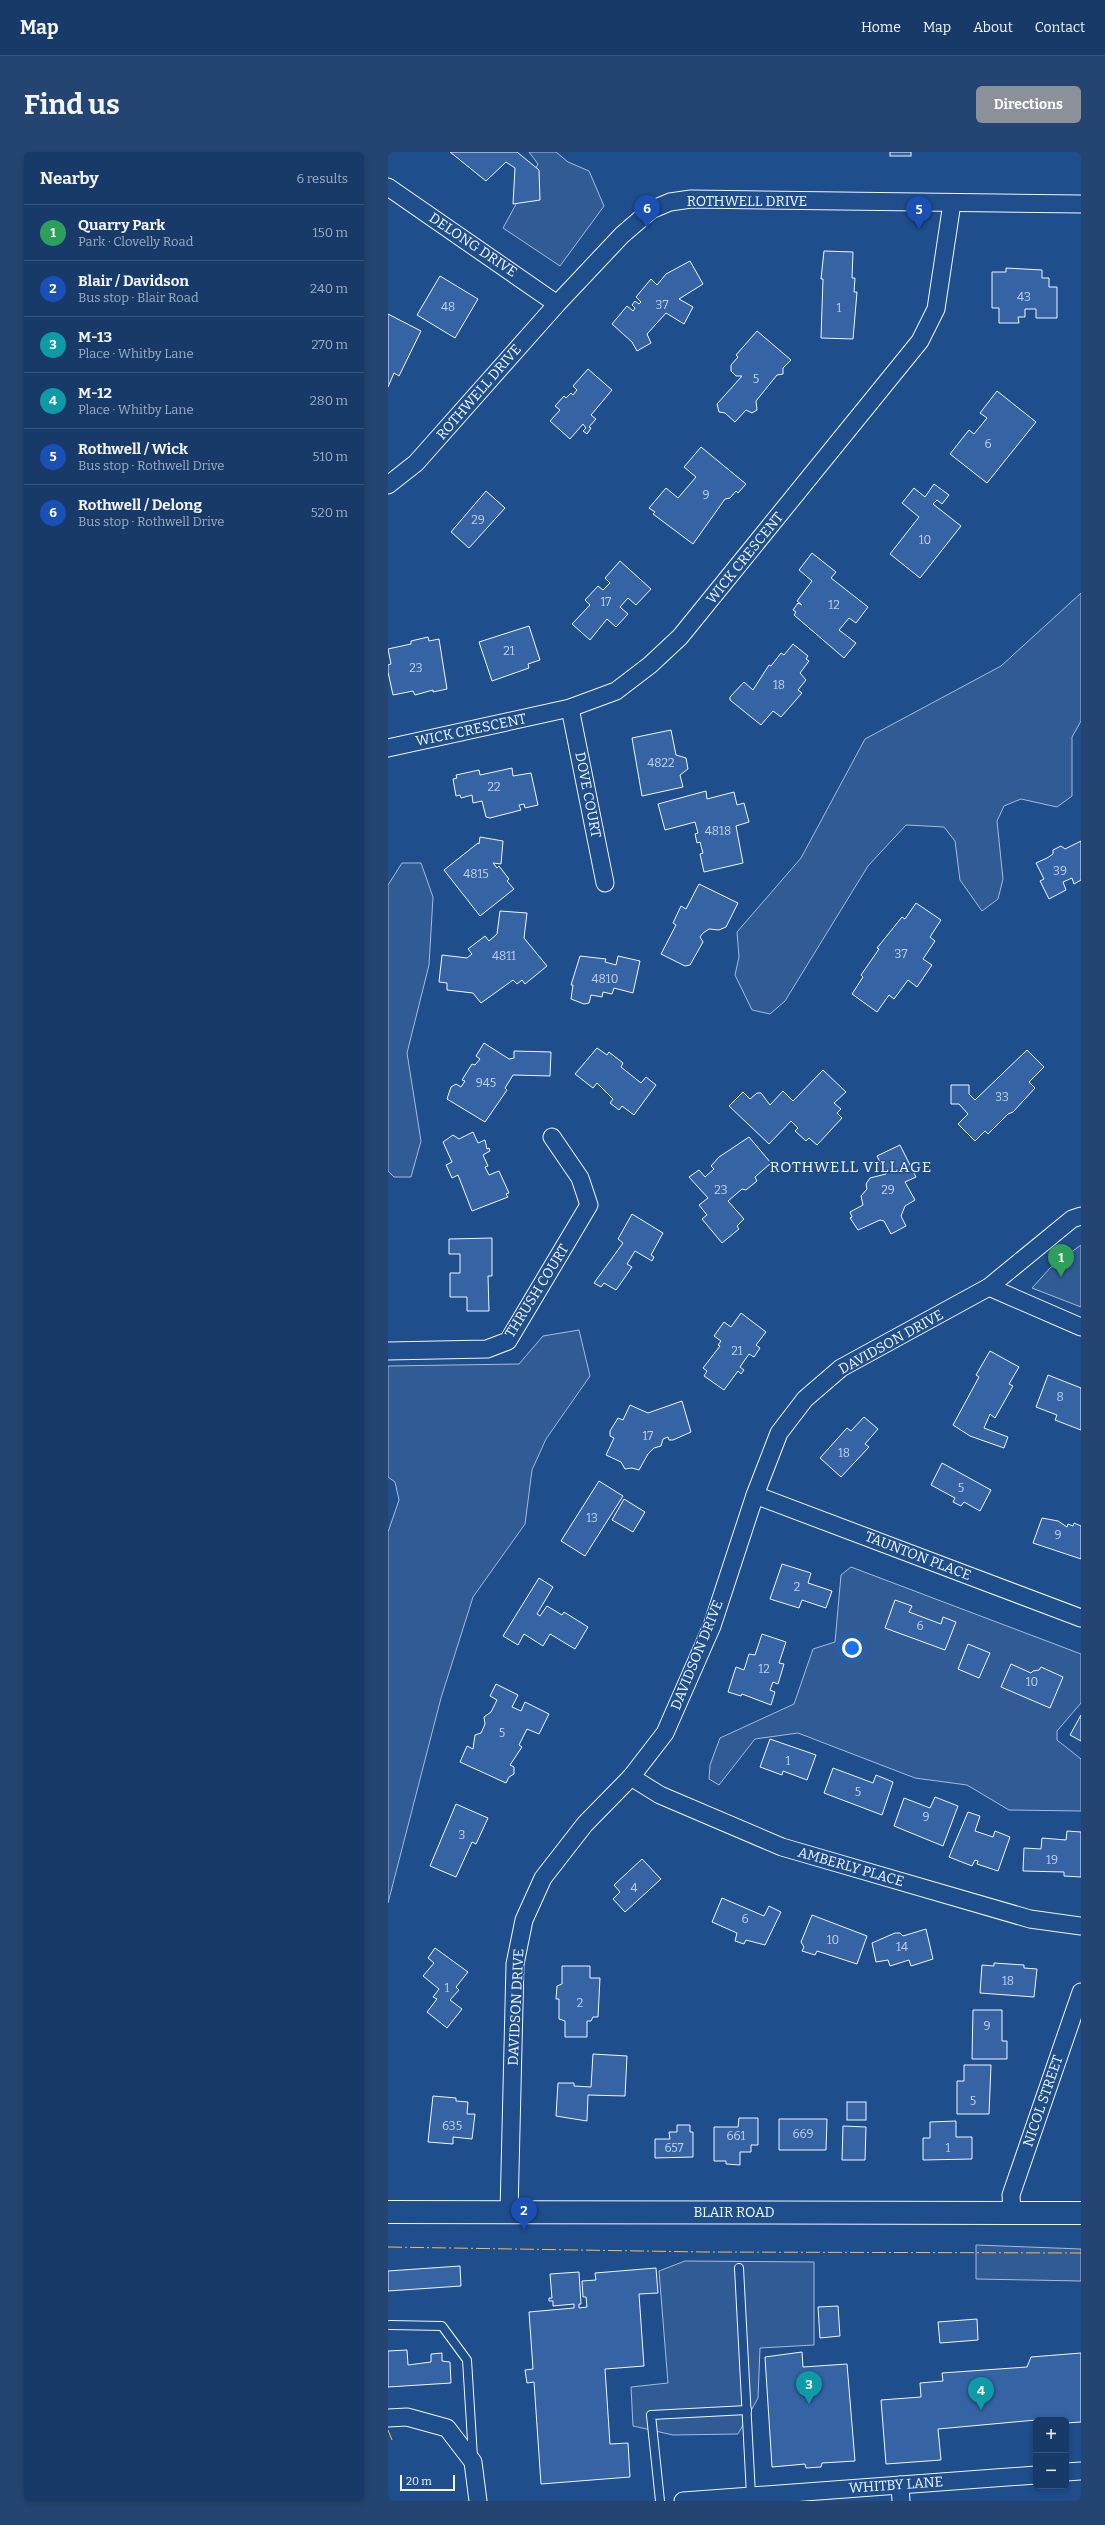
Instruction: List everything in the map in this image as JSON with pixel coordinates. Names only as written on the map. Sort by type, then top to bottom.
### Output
[{"type":"street","name":"DELONG DRIVE","points":[[388,188],[557,304]]},
{"type":"street","name":"ROTHWELL DRIVE","points":[[388,485],[416,464],[557,304],[622,235],[651,210],[670,202],[691,199],[1081,204]]},
{"type":"street","name":"WICK CRESCENT","points":[[388,748],[570,708],[616,691],[650,666],[680,637],[920,341],[936,309],[952,203]]},
{"type":"street","name":"DOVE COURT","points":[[570,708],[605,883]]},
{"type":"street","name":"THRUSH COURT","points":[[388,1351],[487,1349],[508,1341],[589,1205],[580,1178],[552,1137]]},
{"type":"street","name":"DAVIDSON DRIVE","points":[[509,2212],[515,1964],[524,1920],[543,1878],[585,1824],[631,1777],[665,1733],[712,1626],[755,1495],[779,1433],[805,1399],[841,1368],[988,1287],[1072,1219],[1081,1216]]},
{"type":"street","points":[[988,1287],[1081,1327]]},
{"type":"street","name":"TAUNTON PLACE","points":[[755,1495],[1081,1618]]},
{"type":"street","name":"AMBERLY PLACE","points":[[631,1777],[660,1795],[782,1847],[1030,1919],[1081,1926]]},
{"type":"street","name":"NICOL STREET","points":[[1012,2212],[1010,2195],[1081,1992]]},
{"type":"street","name":"BLAIR ROAD","points":[[388,2212],[1081,2213]]},
{"type":"street","points":[[388,2418],[407,2418],[447,2428],[473,2462],[478,2501]]},
{"type":"street","points":[[1069,2472],[1081,2471]]},
{"type":"street","name":"WHITBY LANE","points":[[683,2501],[751,2495],[900,2493],[1033,2475]]},
{"type":"lane","points":[[739,2268],[751,2495]]},
{"type":"lane","points":[[390,2326],[442,2326],[467,2360],[473,2462]]},
{"type":"lane","points":[[660,2501],[651,2415],[747,2410]]},
{"type":"shaded area","points":[[529,152],[556,152],[568,162],[589,171],[604,206],[560,266],[503,228],[538,164]]},
{"type":"shaded area","points":[[1081,593],[1081,721],[1072,737],[1072,796],[1057,807],[1021,799],[1004,806],[997,821],[1003,879],[998,899],[982,911],[960,880],[955,841],[944,827],[906,825],[868,866],[785,1001],[770,1014],[752,1010],[735,975],[739,957],[737,932],[801,858],[865,739],[1001,666]]},
{"type":"shaded area","points":[[402,863],[421,863],[433,897],[429,965],[407,1053],[421,1141],[411,1177],[394,1177],[388,1171],[388,885]]},
{"type":"shaded area","points":[[1081,1245],[1081,1307],[1032,1288],[1051,1267]]},
{"type":"shaded area","points":[[579,1330],[590,1376],[546,1439],[532,1470],[525,1524],[473,1597],[441,1698],[388,1903],[388,1532],[399,1500],[395,1482],[388,1477],[388,1366],[519,1364],[543,1336]]},
{"type":"shaded area","points":[[851,1567],[1081,1654],[1081,1703],[1057,1731],[1057,1740],[1081,1759],[1081,1811],[1009,1810],[967,1785],[915,1778],[798,1733],[755,1739],[719,1785],[709,1779],[710,1765],[720,1738],[794,1704],[813,1649],[835,1642],[841,1575]]},
{"type":"shaded area","points":[[976,2245],[1081,2249],[1081,2281],[976,2279]]},
{"type":"shaded area","points":[[685,2261],[814,2262],[814,2345],[760,2348],[758,2398],[738,2434],[673,2435],[633,2426],[631,2387],[668,2383],[659,2271]]},
{"type":"building","points":[[450,152],[517,152],[539,170],[540,200],[513,204],[515,168],[506,162],[486,181]]},
{"type":"building","points":[[890,152],[911,152],[911,156],[890,156]]},
{"type":"building","points":[[824,251],[853,252],[852,278],[855,278],[854,292],[857,292],[853,339],[821,338],[823,279],[821,279]]},
{"type":"building","points":[[690,261],[703,284],[679,299],[693,307],[684,324],[666,313],[647,334],[651,343],[637,351],[632,342],[612,324],[627,306],[633,311],[635,308],[632,305],[635,301],[639,304],[641,302],[636,297],[651,279],[657,285],[666,274]]},
{"type":"building","points":[[1006,268],[1042,270],[1042,278],[1049,278],[1049,287],[1057,287],[1057,318],[1036,318],[1036,309],[1025,309],[1025,317],[1018,317],[1019,323],[999,323],[999,308],[992,308],[992,272],[1006,272]]},
{"type":"building","points":[[440,276],[478,299],[455,338],[417,315]]},
{"type":"building","points":[[388,314],[421,331],[399,376],[394,373],[388,387]]},
{"type":"building","points":[[757,331],[791,360],[783,368],[783,374],[777,375],[756,401],[757,410],[752,413],[746,410],[735,422],[725,413],[719,412],[717,404],[742,376],[736,376],[731,371],[731,365],[738,357],[736,355]]},
{"type":"building","points":[[588,369],[612,390],[591,415],[596,419],[589,427],[591,428],[587,434],[583,431],[586,428],[583,424],[570,439],[550,421],[560,410],[555,406],[564,396],[566,398],[571,393],[573,395],[577,390],[573,386]]},
{"type":"building","points":[[997,391],[1036,422],[987,483],[950,454],[969,430],[974,434],[987,418],[980,413]]},
{"type":"building","points":[[701,447],[746,484],[738,493],[736,491],[730,498],[725,499],[693,544],[653,514],[655,512],[649,508],[666,488],[678,498],[696,477],[684,467]]},
{"type":"building","points":[[934,484],[949,495],[942,504],[937,500],[933,504],[961,526],[920,578],[890,554],[919,517],[902,503],[914,488],[925,497]]},
{"type":"building","points":[[486,491],[505,508],[469,548],[451,532]]},
{"type":"building","points":[[812,553],[836,572],[831,578],[868,607],[856,623],[849,618],[839,630],[856,643],[844,658],[794,615],[796,612],[793,610],[798,603],[802,605],[797,601],[812,581],[799,570]]},
{"type":"building","points":[[620,561],[651,589],[636,605],[628,598],[620,607],[628,614],[616,627],[607,619],[590,640],[572,624],[590,605],[585,600],[598,586],[603,590],[610,583],[605,578]]},
{"type":"building","points":[[529,626],[540,660],[528,664],[529,668],[492,681],[479,642]]},
{"type":"building","points":[[428,637],[429,641],[439,639],[447,689],[433,692],[433,690],[415,695],[413,691],[393,695],[388,672],[388,665],[391,664],[388,649],[411,644],[411,641]]},
{"type":"building","points":[[793,644],[808,656],[806,659],[809,661],[800,673],[806,680],[798,690],[802,693],[781,717],[773,711],[761,725],[730,700],[730,697],[744,682],[753,690],[769,665],[771,666],[781,653],[784,655]]},
{"type":"building","points":[[671,730],[676,755],[686,758],[688,769],[680,775],[683,787],[642,796],[632,738]]},
{"type":"building","points":[[512,768],[513,776],[531,773],[538,805],[525,808],[524,804],[519,805],[521,810],[490,818],[486,817],[482,801],[473,803],[472,795],[461,798],[460,795],[456,796],[453,779],[457,778],[456,775],[479,770],[480,775]]},
{"type":"building","points":[[706,791],[707,799],[734,792],[737,805],[744,803],[749,822],[736,826],[743,863],[704,872],[700,854],[703,853],[700,842],[697,843],[695,834],[698,833],[695,822],[665,830],[658,804]]},
{"type":"building","points":[[480,837],[503,841],[501,864],[493,863],[497,868],[499,866],[509,879],[507,881],[514,889],[480,916],[444,870],[478,843],[479,844]]},
{"type":"building","points":[[1081,841],[1081,880],[1074,884],[1072,878],[1063,882],[1066,890],[1049,899],[1040,881],[1044,879],[1036,863],[1053,854],[1053,850],[1061,846],[1065,849]]},
{"type":"building","points":[[699,884],[738,903],[726,927],[719,930],[709,929],[703,933],[700,937],[703,942],[690,965],[685,966],[661,954],[676,925],[673,923],[681,906],[686,909]]},
{"type":"building","points":[[916,903],[941,920],[930,937],[935,941],[923,959],[932,965],[917,987],[908,980],[894,999],[889,995],[877,1012],[852,994],[863,977],[861,975],[879,949],[877,948],[902,917],[905,919]]},
{"type":"building","points":[[500,911],[527,913],[524,938],[547,966],[525,984],[522,980],[517,984],[513,980],[481,1003],[473,993],[447,990],[447,983],[439,982],[442,955],[467,958],[472,954],[468,949],[485,936],[489,941],[497,934]]},
{"type":"building","points":[[580,956],[606,959],[605,962],[616,965],[618,956],[640,961],[633,993],[614,988],[612,994],[603,992],[602,997],[591,995],[589,1003],[584,1004],[571,999],[573,985],[571,985]]},
{"type":"building","points":[[484,1043],[509,1059],[514,1058],[514,1051],[551,1052],[550,1076],[513,1075],[505,1088],[507,1090],[485,1122],[447,1099],[451,1087],[456,1084],[461,1087],[465,1081],[462,1080],[472,1064],[475,1065],[480,1059],[476,1056]]},
{"type":"building","points":[[597,1048],[607,1055],[609,1052],[623,1063],[621,1067],[641,1083],[646,1077],[656,1085],[634,1115],[622,1106],[619,1110],[610,1103],[613,1099],[597,1083],[593,1088],[575,1074]]},
{"type":"building","points":[[1027,1050],[1044,1067],[1029,1082],[1035,1088],[1013,1112],[1008,1114],[988,1134],[985,1131],[975,1141],[958,1124],[968,1114],[959,1104],[951,1104],[951,1085],[969,1085],[969,1094],[975,1100]]},
{"type":"building","points":[[823,1070],[846,1092],[834,1103],[841,1109],[837,1113],[842,1118],[817,1145],[809,1138],[806,1141],[795,1131],[798,1128],[791,1121],[769,1144],[729,1106],[743,1092],[750,1099],[757,1093],[761,1093],[770,1105],[783,1091],[793,1101]]},
{"type":"building","points":[[473,1132],[478,1143],[485,1140],[487,1149],[489,1148],[490,1151],[483,1155],[488,1166],[485,1167],[489,1175],[499,1171],[509,1193],[506,1194],[508,1197],[472,1211],[458,1175],[452,1178],[446,1165],[452,1162],[443,1142],[453,1135],[459,1139]]},
{"type":"building","points":[[749,1137],[771,1163],[755,1177],[757,1181],[746,1190],[742,1189],[728,1201],[744,1219],[737,1226],[739,1229],[722,1243],[702,1219],[707,1215],[699,1205],[708,1198],[689,1177],[699,1170],[705,1177],[714,1169],[711,1166],[719,1157]]},
{"type":"building","points":[[900,1145],[916,1177],[905,1182],[915,1200],[905,1206],[901,1216],[906,1226],[891,1234],[884,1221],[880,1220],[858,1230],[850,1218],[852,1217],[850,1212],[863,1205],[861,1196],[867,1189],[866,1184],[870,1178],[886,1174],[877,1156]]},
{"type":"building","points":[[632,1214],[663,1233],[651,1255],[654,1257],[652,1261],[635,1251],[627,1264],[632,1267],[616,1290],[604,1283],[601,1287],[594,1283],[623,1243],[618,1239]]},
{"type":"building","points":[[492,1238],[492,1276],[488,1276],[489,1311],[467,1311],[467,1297],[450,1297],[450,1273],[460,1273],[460,1254],[449,1254],[449,1239]]},
{"type":"building","points":[[741,1313],[766,1332],[756,1345],[760,1348],[754,1357],[749,1354],[740,1367],[744,1370],[741,1374],[738,1371],[724,1390],[704,1376],[707,1371],[703,1368],[720,1346],[718,1345],[721,1341],[714,1336],[724,1322],[731,1327]]},
{"type":"building","points":[[990,1351],[1019,1367],[1009,1384],[1013,1386],[995,1418],[990,1414],[984,1428],[1008,1437],[1004,1448],[970,1436],[953,1425],[979,1377],[976,1375]]},
{"type":"building","points":[[1048,1375],[1081,1388],[1081,1430],[1055,1420],[1057,1415],[1036,1407]]},
{"type":"building","points":[[682,1401],[691,1432],[673,1440],[669,1440],[668,1437],[663,1439],[661,1446],[654,1448],[648,1454],[639,1470],[632,1468],[625,1469],[621,1462],[606,1455],[614,1438],[610,1436],[610,1431],[618,1418],[623,1420],[630,1405],[648,1413]]},
{"type":"building","points":[[864,1417],[878,1429],[865,1444],[869,1447],[841,1477],[820,1458],[847,1428],[851,1431]]},
{"type":"building","points":[[942,1463],[991,1490],[980,1511],[964,1502],[961,1506],[953,1502],[955,1498],[931,1485]]},
{"type":"building","points":[[599,1481],[623,1496],[585,1556],[561,1541]]},
{"type":"building","points":[[624,1499],[645,1512],[633,1532],[612,1520]]},
{"type":"building","points":[[1042,1518],[1058,1521],[1067,1527],[1068,1524],[1073,1526],[1074,1523],[1081,1526],[1081,1559],[1033,1543]]},
{"type":"building","points":[[782,1564],[811,1573],[808,1583],[832,1591],[826,1608],[802,1600],[799,1608],[770,1599]]},
{"type":"building","points":[[539,1578],[553,1587],[537,1614],[540,1616],[547,1606],[562,1615],[564,1612],[588,1627],[575,1649],[550,1634],[543,1646],[524,1634],[518,1645],[503,1636]]},
{"type":"building","points":[[895,1600],[912,1606],[909,1612],[941,1624],[943,1617],[956,1622],[945,1650],[885,1628]]},
{"type":"building","points":[[762,1634],[786,1642],[779,1663],[784,1664],[778,1684],[773,1682],[770,1690],[775,1692],[771,1705],[742,1694],[741,1696],[728,1692],[736,1667],[744,1670],[749,1654],[755,1655]]},
{"type":"building","points":[[968,1644],[990,1653],[979,1678],[958,1669]]},
{"type":"building","points":[[1011,1664],[1031,1673],[1039,1670],[1041,1667],[1063,1677],[1050,1708],[1001,1687]]},
{"type":"building","points":[[496,1684],[518,1695],[512,1707],[521,1711],[525,1702],[549,1714],[539,1734],[527,1729],[519,1745],[522,1747],[510,1765],[514,1767],[514,1774],[509,1777],[506,1783],[460,1762],[467,1746],[473,1749],[475,1735],[481,1733],[485,1724],[484,1717],[491,1712],[497,1700],[490,1696]]},
{"type":"building","points":[[1081,1715],[1081,1741],[1070,1735]]},
{"type":"building","points":[[770,1739],[816,1755],[807,1780],[783,1771],[782,1775],[760,1767]]},
{"type":"building","points":[[833,1768],[873,1783],[876,1775],[893,1782],[882,1815],[824,1793]]},
{"type":"building","points":[[935,1797],[958,1806],[943,1846],[894,1826],[904,1798],[930,1808]]},
{"type":"building","points":[[456,1804],[488,1818],[476,1844],[472,1842],[456,1877],[430,1866]]},
{"type":"building","points":[[968,1812],[980,1816],[975,1831],[993,1837],[995,1831],[1010,1837],[998,1871],[977,1864],[978,1861],[975,1860],[972,1866],[949,1857]]},
{"type":"building","points":[[1067,1831],[1081,1832],[1081,1877],[1064,1876],[1064,1872],[1023,1871],[1024,1848],[1041,1849],[1042,1838],[1066,1840]]},
{"type":"building","points":[[642,1859],[661,1879],[625,1912],[613,1899],[620,1892],[614,1885]]},
{"type":"building","points":[[722,1898],[764,1916],[769,1906],[781,1912],[765,1945],[746,1940],[744,1944],[735,1941],[737,1933],[712,1922]]},
{"type":"building","points":[[812,1915],[867,1936],[857,1964],[817,1951],[815,1955],[802,1951],[804,1947],[801,1942]]},
{"type":"building","points":[[926,1929],[933,1959],[911,1966],[909,1960],[890,1966],[888,1960],[876,1962],[872,1943],[895,1933],[900,1933],[903,1936]]},
{"type":"building","points":[[435,1948],[468,1972],[456,1987],[459,1990],[450,2000],[462,2009],[447,2028],[427,2012],[437,1999],[433,1997],[439,1989],[423,1976],[434,1963],[428,1958]]},
{"type":"building","points":[[994,1963],[1024,1965],[1024,1968],[1037,1969],[1034,1997],[980,1993],[982,1965],[994,1966]]},
{"type":"building","points":[[562,1966],[590,1966],[590,1978],[600,1978],[598,2017],[593,2017],[591,2021],[587,2021],[587,2037],[565,2037],[565,2021],[559,2019],[559,1999],[556,1999],[557,1986],[562,1984]]},
{"type":"building","points":[[973,2010],[1002,2010],[1002,2041],[1007,2041],[1007,2059],[972,2059]]},
{"type":"building","points":[[593,2054],[627,2056],[625,2096],[588,2095],[587,2121],[556,2116],[558,2083],[574,2083],[574,2086],[591,2087]]},
{"type":"building","points":[[964,2065],[991,2065],[989,2114],[957,2114],[957,2081],[964,2081]]},
{"type":"building","points":[[433,2096],[456,2098],[456,2101],[468,2102],[467,2114],[475,2114],[472,2139],[453,2137],[453,2144],[428,2142]]},
{"type":"building","points":[[847,2102],[866,2102],[866,2120],[847,2120]]},
{"type":"building","points":[[739,2118],[758,2118],[758,2145],[751,2145],[751,2152],[740,2152],[740,2165],[726,2164],[726,2161],[714,2161],[714,2127],[738,2127]]},
{"type":"building","points":[[779,2119],[827,2119],[826,2150],[779,2150]]},
{"type":"building","points":[[956,2121],[956,2137],[972,2137],[972,2159],[923,2160],[923,2138],[930,2138],[930,2122]]},
{"type":"building","points":[[677,2125],[690,2125],[690,2132],[693,2132],[693,2157],[655,2158],[655,2139],[670,2139],[669,2132],[677,2132]]},
{"type":"building","points":[[843,2126],[866,2127],[865,2160],[842,2160]]},
{"type":"building","points":[[460,2266],[461,2286],[388,2291],[388,2271]]},
{"type":"building","points":[[656,2268],[658,2293],[639,2294],[644,2366],[605,2369],[610,2444],[628,2443],[630,2477],[541,2484],[534,2382],[527,2383],[525,2370],[533,2369],[529,2312],[574,2308],[574,2304],[553,2306],[553,2301],[549,2301],[549,2298],[552,2298],[550,2274],[579,2272],[581,2304],[579,2304],[579,2308],[587,2307],[586,2297],[583,2297],[582,2281],[596,2280],[595,2273]]},
{"type":"building","points":[[838,2306],[840,2336],[820,2338],[818,2307]]},
{"type":"building","points":[[977,2319],[978,2340],[940,2343],[938,2322]]},
{"type":"building","points":[[407,2350],[408,2365],[431,2362],[431,2354],[442,2353],[442,2361],[450,2362],[451,2383],[388,2387],[388,2351]]},
{"type":"building","points":[[802,2352],[803,2367],[847,2364],[855,2461],[822,2463],[821,2467],[806,2468],[805,2464],[772,2467],[765,2357]]},
{"type":"building","points":[[1081,2353],[1081,2422],[1069,2423],[1069,2417],[1033,2417],[1033,2420],[938,2429],[941,2460],[886,2464],[881,2400],[921,2397],[920,2383],[943,2381],[942,2373],[1027,2367],[1031,2357]]},
{"type":"power","points":[[388,2247],[704,2252],[1081,2253]]},
{"type":"power","points":[[388,2430],[392,2440]]},
{"type":"place","name":"Rothwell / Delong","points":[[647,228]]},
{"type":"place","name":"Rothwell / Wick","points":[[919,229]]},
{"type":"place","name":"Quarry Park","points":[[1061,1277]]},
{"type":"place","name":"Blair / Davidson","points":[[524,2230]]},
{"type":"place","name":"M-13","points":[[809,2404]]},
{"type":"place","name":"M-12","points":[[981,2410]]},
{"type":"district","name":"ROTHWELL VILLAGE","points":[[851,1167]]}]
